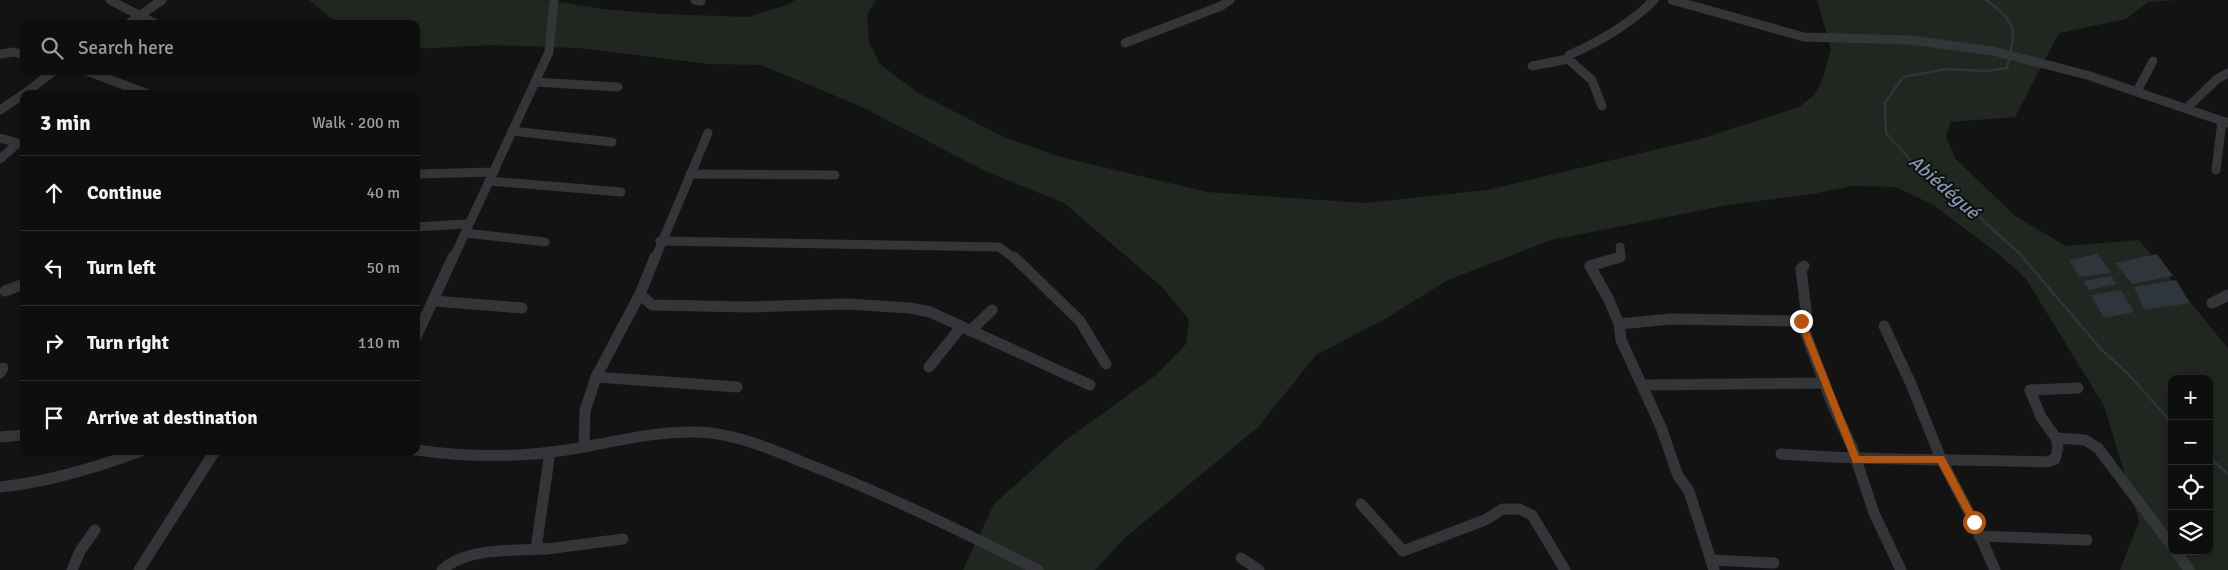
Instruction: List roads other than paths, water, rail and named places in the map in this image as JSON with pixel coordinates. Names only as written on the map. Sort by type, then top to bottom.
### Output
[{"type":"street","points":[[110,0],[132,10],[148,20]]},
{"type":"street","points":[[134,20],[162,0]]},
{"type":"street","points":[[420,329],[549,52],[554,0]]},
{"type":"street","points":[[1124,43],[1221,6],[1230,0]]},
{"type":"street","points":[[1532,66],[1544,65],[1568,58],[1572,52],[1608,38],[1642,12],[1654,0]]},
{"type":"street","points":[[1672,0],[1804,37],[1910,40],[1993,52],[2087,75],[2225,122],[2216,170]]},
{"type":"street","points":[[0,54],[14,52],[20,54]]},
{"type":"street","points":[[1568,58],[1592,80],[1602,106]]},
{"type":"street","points":[[2137,91],[2153,61]]},
{"type":"street","points":[[2187,108],[2217,79],[2228,73]]},
{"type":"street","points":[[30,90],[51,75]]},
{"type":"street","points":[[98,75],[137,90]]},
{"type":"street","points":[[535,82],[618,87]]},
{"type":"street","points":[[0,110],[20,97]]},
{"type":"street","points":[[512,131],[612,142]]},
{"type":"street","points":[[584,448],[585,411],[596,377],[640,294],[660,242],[708,133]]},
{"type":"street","points":[[0,138],[9,142],[20,143]]},
{"type":"street","points":[[0,159],[20,144]]},
{"type":"street","points":[[420,174],[491,177],[621,192]]},
{"type":"street","points":[[690,174],[836,175]]},
{"type":"street","points":[[420,227],[465,224],[466,231]]},
{"type":"street","points":[[466,231],[545,242]]},
{"type":"street","points":[[660,242],[999,247],[1007,251],[1080,321],[1106,364]]},
{"type":"street","points":[[1620,247],[1621,258],[1590,266],[1610,300],[1619,324],[1621,340],[1661,427],[1678,476],[1689,491],[1712,565],[1774,563]]},
{"type":"street","points":[[1619,324],[1671,319],[1801,321],[1807,318],[1801,269],[1804,266]]},
{"type":"street","points":[[5,291],[20,285]]},
{"type":"street","points":[[640,294],[652,305],[758,307],[849,304],[916,309],[930,312],[1090,386]]},
{"type":"street","points":[[2212,303],[2228,295]]},
{"type":"street","points":[[433,301],[522,308]]},
{"type":"street","points":[[929,367],[966,329],[992,310]]},
{"type":"street","points":[[1801,321],[1856,460],[1874,513],[1901,570]]},
{"type":"street","points":[[1884,326],[1911,384],[1941,459],[1974,522],[1995,570]]},
{"type":"street","points":[[596,377],[737,387]]},
{"type":"street","points":[[1643,385],[1825,383]]},
{"type":"street","points":[[1781,454],[1856,460],[1941,459],[2046,462],[2055,459],[2058,448],[2056,438],[2041,417],[2030,390],[2078,388]]},
{"type":"street","points":[[420,451],[443,455],[512,457],[584,448],[662,432],[699,432],[737,438],[888,496],[1038,570]]},
{"type":"street","points":[[0,437],[20,435]]},
{"type":"street","points":[[2056,438],[2085,440],[2098,448],[2168,541]]},
{"type":"street","points":[[547,549],[539,547],[537,542],[550,452]]},
{"type":"street","points":[[0,487],[24,485],[93,469],[130,455]]},
{"type":"street","points":[[140,570],[212,455]]},
{"type":"street","points":[[1361,504],[1403,550],[1429,543],[1485,520],[1503,509],[1519,509],[1532,515],[1565,570]]},
{"type":"street","points":[[72,570],[80,551],[95,530]]},
{"type":"street","points":[[1979,536],[2087,540]]},
{"type":"street","points":[[442,570],[445,565],[464,557],[623,540]]},
{"type":"street","points":[[2179,555],[2190,570]]},
{"type":"street","points":[[1241,558],[1260,570]]},
{"type":"waterway","name":"Abiédégué","points":[[1986,0],[2010,22],[2013,36],[2007,68],[1987,71],[1947,69],[1903,77],[1885,103],[1886,133],[1918,168],[1964,203],[2019,253],[2101,349],[2128,374],[2169,420]]},
{"type":"waterway","name":"Abiédégué","points":[[2213,461],[2228,474]]}]
